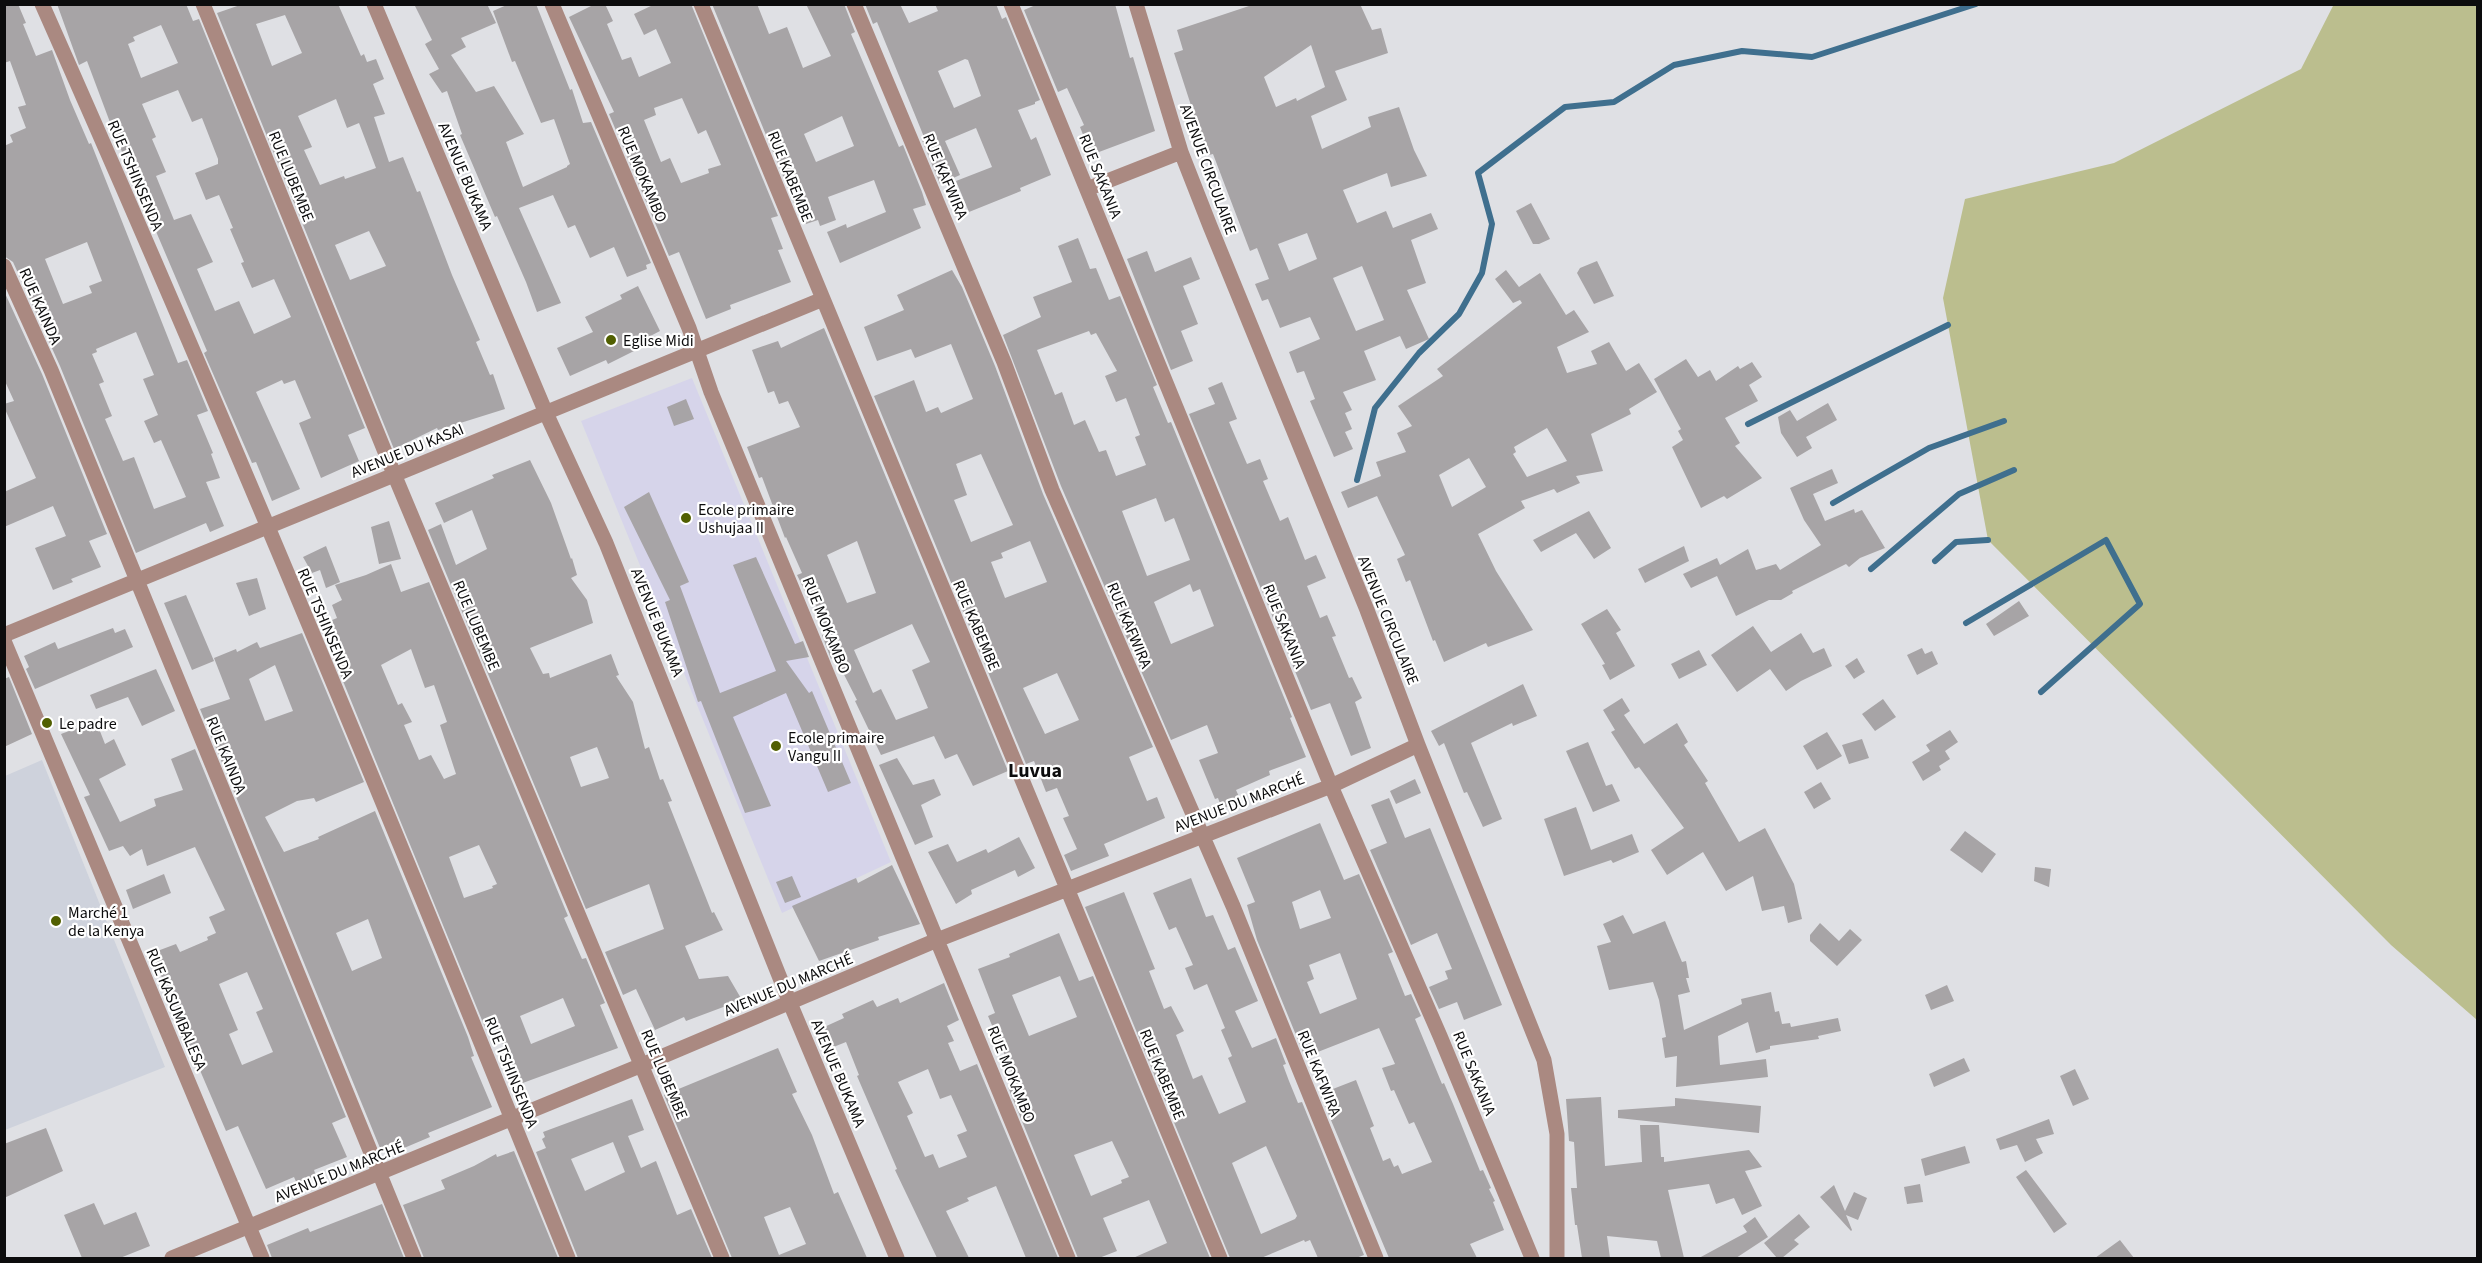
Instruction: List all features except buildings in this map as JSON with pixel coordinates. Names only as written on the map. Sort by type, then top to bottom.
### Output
[{"type":"street","name":"RUE TSHINSENDA","points":[[42,4],[119,178],[267,528],[568,1258]]},
{"type":"street","name":"RUE LUBEMBE","points":[[203,4],[394,474],[722,1258]]},
{"type":"street","name":"AVENUE BUKAMA","points":[[374,4],[546,413],[615,565],[790,1003],[897,1258]]},
{"type":"street","name":"RUE MOKAMBO","points":[[552,4],[697,351],[711,392],[1068,1258]]},
{"type":"street","name":"RUE KABEMBE","points":[[701,4],[1220,1258]]},
{"type":"street","name":"RUE KAFWIRA","points":[[854,4],[1004,362],[1052,490],[1202,836],[1376,1258]]},
{"type":"street","name":"RUE SAKANIA","points":[[1011,4],[1331,786],[1440,1036],[1532,1258]]},
{"type":"street","name":"AVENUE CIRCULAIRE","points":[[1136,4],[1181,152],[1239,301],[1367,610],[1418,745],[1544,1060],[1557,1134],[1557,1258]]},
{"type":"street","points":[[1087,189],[1181,152]]},
{"type":"street","name":"RUE KAINDA","points":[[4,266],[51,370],[377,1174],[414,1258]]},
{"type":"street","name":"AVENUE DU KASAI","points":[[4,635],[823,298]]},
{"type":"street","name":"RUE KASUMBALESA","points":[[4,641],[262,1258]]},
{"type":"street","name":"AVENUE DU MARCHÉ","points":[[172,1258],[642,1065],[937,940],[1331,786],[1418,745]]},
{"type":"shaded area","points":[[692,378],[891,862],[782,913],[581,421]]},
{"type":"shaded area","name":"Marché 1 de la Kenya","points":[[42,760],[165,1067],[5,1130],[5,776]]},
{"type":"green space","points":[[2334,4],[2477,5],[2477,1020],[2391,945],[1988,540],[1943,298],[1965,199],[2114,163],[2301,69]]},
{"type":"waterway","points":[[1357,480],[1375,408],[1419,353],[1459,314],[1482,273],[1492,224],[1478,173],[1565,107],[1614,102],[1674,65],[1742,51],[1812,57],[1976,4]]},
{"type":"waterway","points":[[1748,424],[1948,325]]},
{"type":"waterway","points":[[1833,503],[1929,448],[2004,421]]},
{"type":"waterway","points":[[1871,569],[1959,494],[2014,470]]},
{"type":"waterway","points":[[1935,561],[1956,542],[1988,540]]},
{"type":"waterway","points":[[1966,623],[2106,540],[2140,604],[2041,692]]},
{"type":"place","name":"Eglise Midi","points":[[611,340]]},
{"type":"place","name":"Ecole primaire Ushujaa II","points":[[686,518]]},
{"type":"place","name":"Le padre","points":[[47,723]]},
{"type":"place","name":"Ecole primaire Vangu II","points":[[776,746]]},
{"type":"place","name":"Marché 1 de la Kenya","points":[[56,921]]},
{"type":"district","name":"Luvua","points":[[1035,770]]}]
